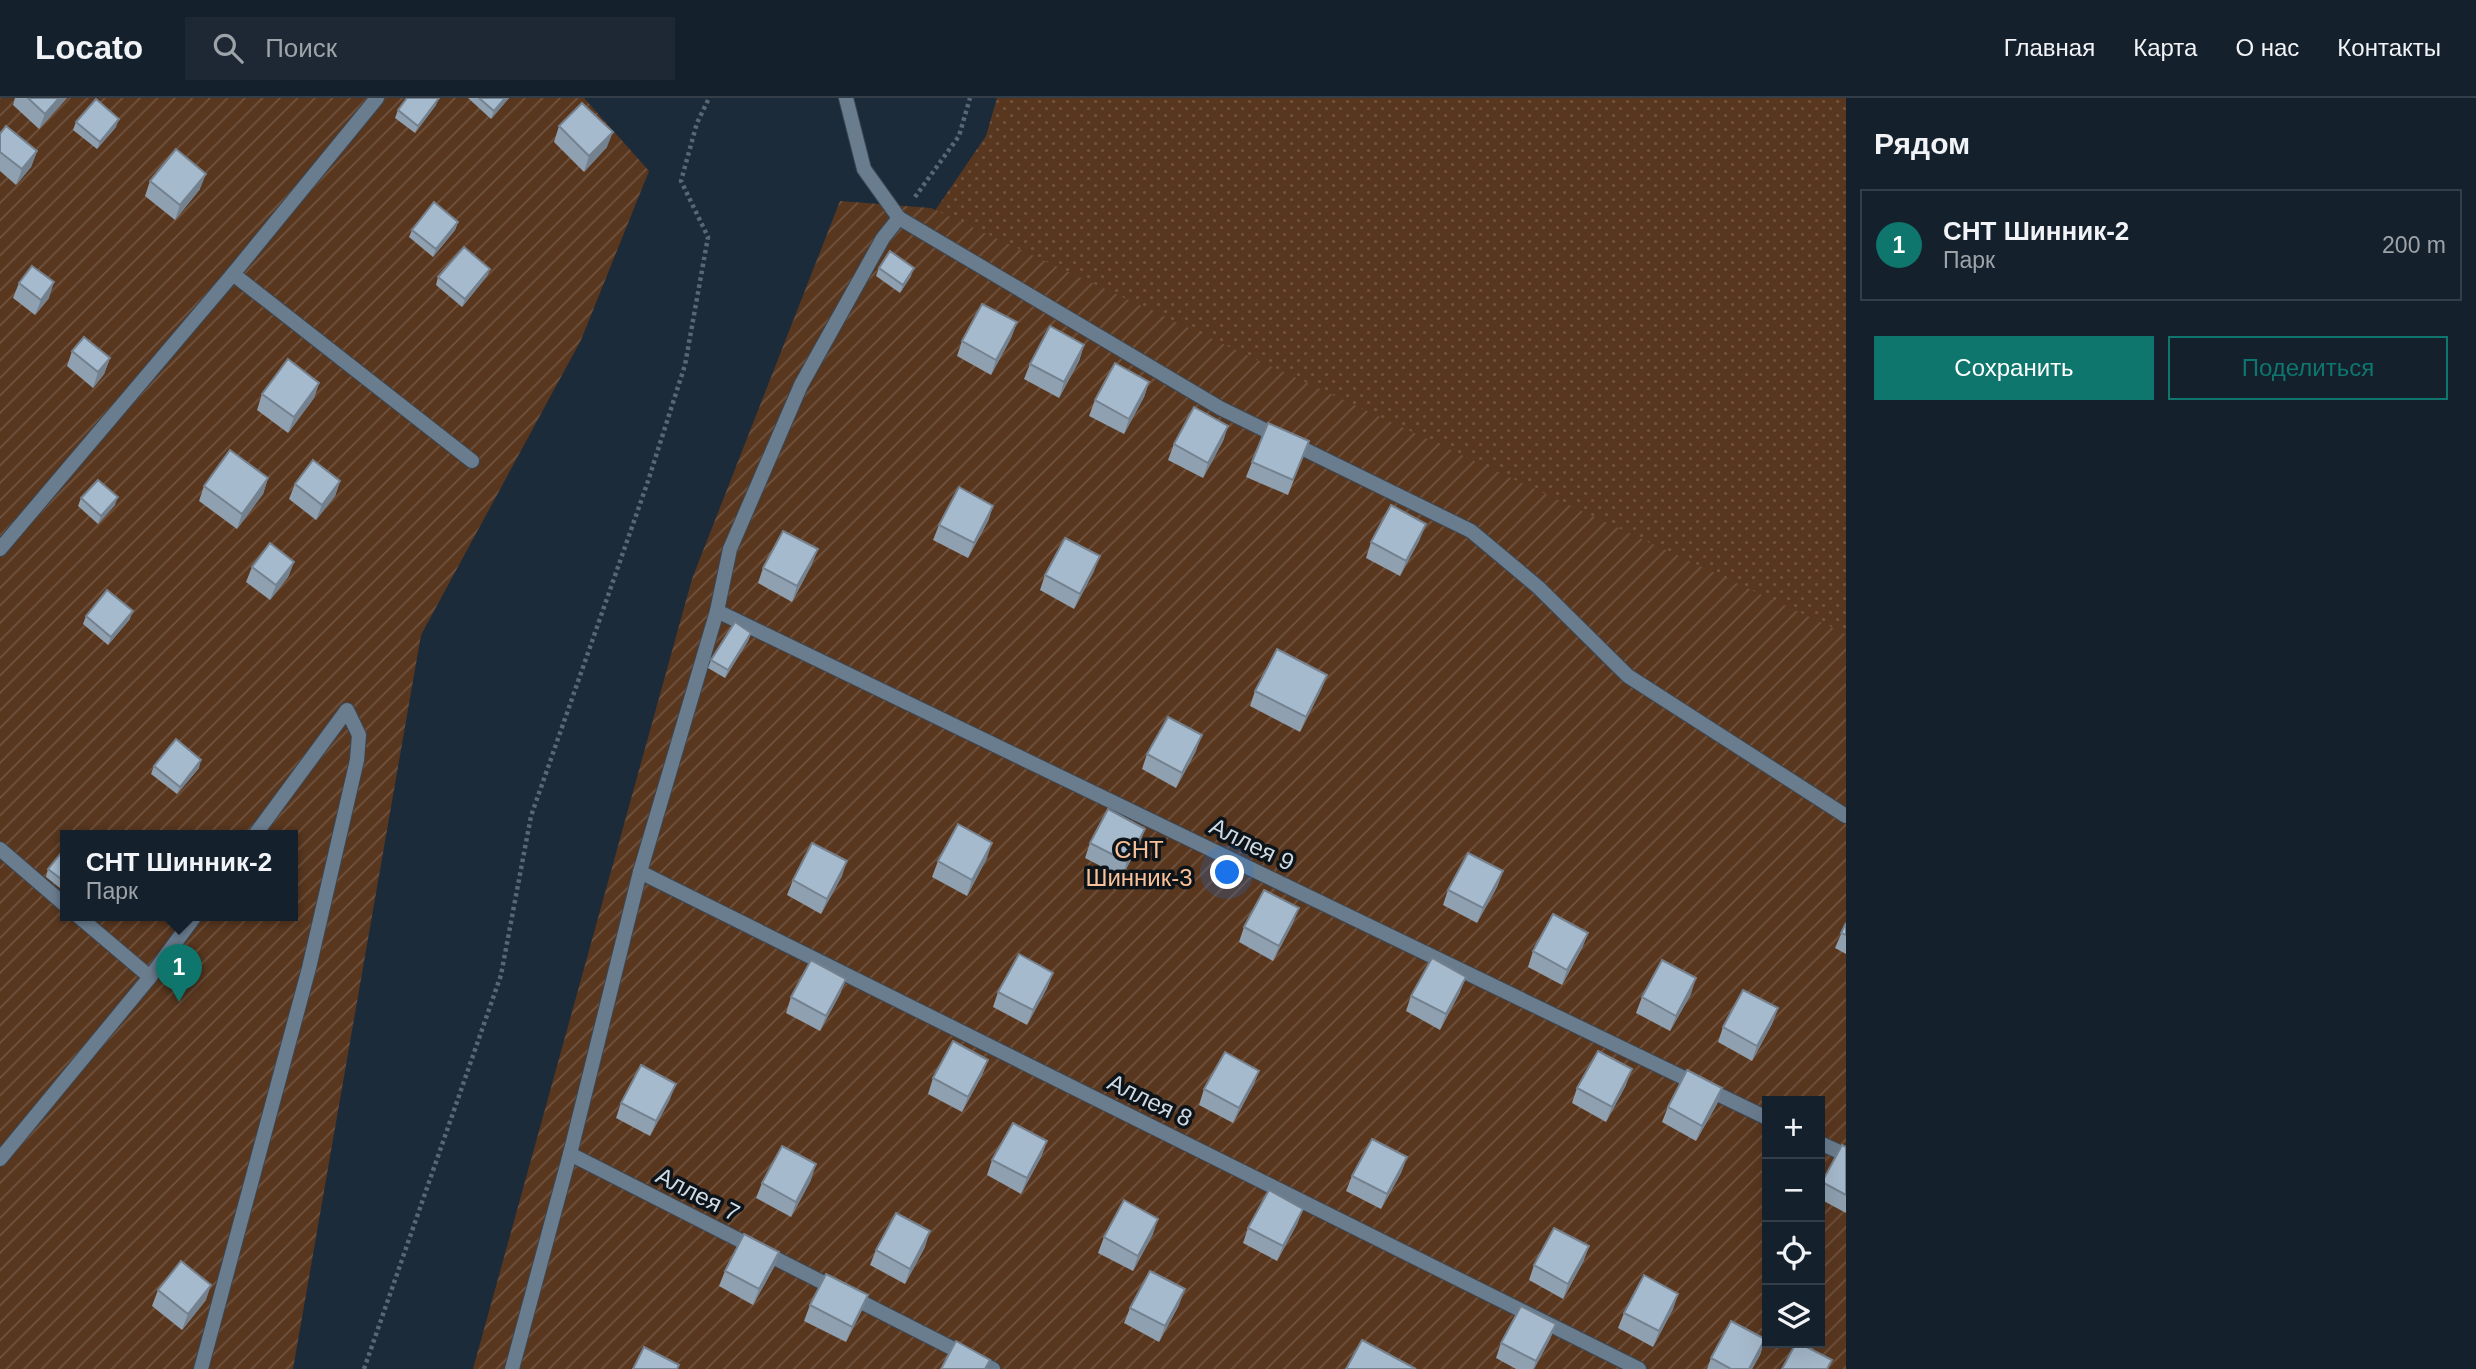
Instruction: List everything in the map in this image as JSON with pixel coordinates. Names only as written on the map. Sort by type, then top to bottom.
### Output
[{"type":"street","points":[[0,550],[233,274],[377,98]]},
{"type":"street","points":[[846,98],[864,169],[899,218],[1220,408],[1471,531],[1538,587],[1628,677],[1846,816]]},
{"type":"street","points":[[512,1369],[640,872],[717,611],[730,548],[801,385],[883,238],[899,218]]},
{"type":"street","points":[[233,274],[472,461]]},
{"type":"street","name":"Аллея 9","points":[[717,611],[1762,1116]]},
{"type":"street","points":[[201,1369],[309,968],[357,760],[359,735],[347,710],[258,830]]},
{"type":"street","points":[[0,849],[60,901]]},
{"type":"street","name":"Аллея 8","points":[[640,872],[1639,1369]]},
{"type":"street","points":[[84,921],[150,977]]},
{"type":"street","points":[[0,1159],[150,977],[191,921]]},
{"type":"street","points":[[1825,1146],[1846,1156]]},
{"type":"street","name":"Аллея 7","points":[[569,1154],[993,1369]]},
{"type":"path","points":[[364,1369],[501,975],[531,816],[647,484],[685,365],[708,237],[681,181],[697,123],[709,98]]},
{"type":"path","points":[[899,218],[959,136],[970,98]]},
{"type":"green space","points":[[0,98],[584,98],[649,171],[581,340],[421,635],[293,1369],[0,1369]]},
{"type":"green space","points":[[997,98],[1846,98],[1846,779],[921,231],[986,136]]},
{"type":"green space","name":"СНТ Шинник-3","points":[[840,201],[931,208],[1846,634],[1846,1369],[473,1369],[692,579]]},
{"type":"building","points":[[28,98],[59,98],[45,114]]},
{"type":"building","points":[[407,98],[439,98],[418,126],[398,110]]},
{"type":"building","points":[[479,98],[505,98],[494,111]]},
{"type":"building","points":[[96,99],[119,119],[100,142],[76,122]]},
{"type":"building","points":[[582,103],[613,132],[589,156],[559,126]]},
{"type":"building","points":[[6,126],[37,151],[22,169],[0,152],[0,134]]},
{"type":"building","points":[[176,149],[206,174],[180,205],[150,181]]},
{"type":"building","points":[[434,202],[458,222],[436,249],[412,230]]},
{"type":"building","points":[[464,247],[490,269],[465,299],[438,277]]},
{"type":"building","points":[[890,251],[914,268],[903,285],[879,268]]},
{"type":"building","points":[[32,266],[54,282],[41,300],[19,283]]},
{"type":"building","points":[[982,304],[1017,322],[996,360],[962,341]]},
{"type":"building","points":[[1050,326],[1084,345],[1064,382],[1030,364]]},
{"type":"building","points":[[84,337],[110,358],[98,372],[72,351]]},
{"type":"building","points":[[288,359],[319,383],[294,417],[262,394]]},
{"type":"building","points":[[1115,363],[1149,382],[1129,419],[1095,400]]},
{"type":"building","points":[[1194,407],[1228,426],[1208,463],[1174,444]]},
{"type":"building","points":[[1268,423],[1309,441],[1293,480],[1252,462]]},
{"type":"building","points":[[230,450],[268,478],[242,514],[204,486]]},
{"type":"building","points":[[313,460],[340,481],[322,505],[295,484]]},
{"type":"building","points":[[98,480],[118,497],[101,516],[81,498]]},
{"type":"building","points":[[959,487],[993,506],[974,543],[939,525]]},
{"type":"building","points":[[1391,505],[1426,524],[1406,561],[1371,542]]},
{"type":"building","points":[[783,531],[818,549],[797,586],[763,568]]},
{"type":"building","points":[[1065,538],[1100,556],[1080,594],[1045,575]]},
{"type":"building","points":[[270,543],[294,562],[276,585],[252,567]]},
{"type":"building","points":[[107,590],[133,611],[111,637],[86,616]]},
{"type":"building","points":[[735,622],[751,633],[728,670],[711,660]]},
{"type":"building","points":[[1277,649],[1327,675],[1306,717],[1255,691]]},
{"type":"building","points":[[1168,717],[1202,735],[1182,773],[1147,754]]},
{"type":"building","points":[[176,739],[201,760],[180,787],[154,766]]},
{"type":"building","points":[[1108,809],[1145,829],[1127,862],[1090,843]]},
{"type":"building","points":[[958,824],[992,843],[972,880],[938,861]]},
{"type":"building","points":[[812,843],[847,861],[827,899],[793,880]]},
{"type":"building","points":[[1468,853],[1503,871],[1483,908],[1448,890]]},
{"type":"building","points":[[60,854],[60,878],[48,869]]},
{"type":"building","points":[[1264,890],[1299,908],[1279,946],[1244,927]]},
{"type":"building","points":[[1553,914],[1588,933],[1567,970],[1533,951]]},
{"type":"building","points":[[1019,954],[1053,973],[1033,1010],[998,992]]},
{"type":"building","points":[[1432,958],[1466,977],[1446,1014],[1411,996]]},
{"type":"building","points":[[811,960],[846,979],[826,1016],[791,997]]},
{"type":"building","points":[[1662,960],[1696,978],[1676,1016],[1642,997]]},
{"type":"building","points":[[1743,990],[1778,1008],[1757,1046],[1723,1027]]},
{"type":"building","points":[[953,1041],[988,1060],[968,1097],[933,1078]]},
{"type":"building","points":[[1598,1051],[1632,1069],[1612,1107],[1577,1088]]},
{"type":"building","points":[[1225,1052],[1259,1071],[1239,1108],[1204,1089]]},
{"type":"building","points":[[641,1065],[676,1084],[656,1121],[621,1103]]},
{"type":"building","points":[[1687,1070],[1722,1088],[1702,1126],[1668,1107]]},
{"type":"building","points":[[1013,1123],[1047,1141],[1027,1178],[992,1160]]},
{"type":"building","points":[[1372,1139],[1407,1157],[1387,1194],[1352,1176]]},
{"type":"building","points":[[1842,1145],[1846,1147],[1846,1195],[1825,1184],[1825,1176]]},
{"type":"building","points":[[782,1146],[816,1164],[796,1202],[762,1183]]},
{"type":"building","points":[[1269,1190],[1303,1209],[1283,1246],[1248,1228]]},
{"type":"building","points":[[1124,1200],[1158,1219],[1138,1256],[1104,1237]]},
{"type":"building","points":[[896,1213],[930,1231],[910,1269],[876,1250]]},
{"type":"building","points":[[1554,1228],[1589,1246],[1568,1284],[1534,1265]]},
{"type":"building","points":[[744,1234],[779,1252],[759,1289],[725,1271]]},
{"type":"building","points":[[181,1261],[211,1285],[188,1314],[158,1290]]},
{"type":"building","points":[[1150,1271],[1185,1289],[1165,1326],[1130,1308]]},
{"type":"building","points":[[826,1274],[868,1295],[852,1327],[810,1305]]},
{"type":"building","points":[[1644,1275],[1678,1294],[1659,1331],[1624,1313]]},
{"type":"building","points":[[1521,1306],[1556,1324],[1536,1361],[1501,1343]]},
{"type":"building","points":[[1731,1321],[1762,1337],[1762,1345],[1749,1369],[1731,1369],[1711,1358]]},
{"type":"building","points":[[1362,1340],[1416,1369],[1346,1369]]},
{"type":"building","points":[[956,1341],[990,1360],[985,1369],[941,1369]]},
{"type":"building","points":[[644,1347],[679,1365],[677,1369],[633,1369]]},
{"type":"building","points":[[1793,1348],[1809,1348],[1832,1360],[1827,1369],[1782,1369]]},
{"type":"place","name":"СНТ Шинник-2","points":[[179,1002]]}]
